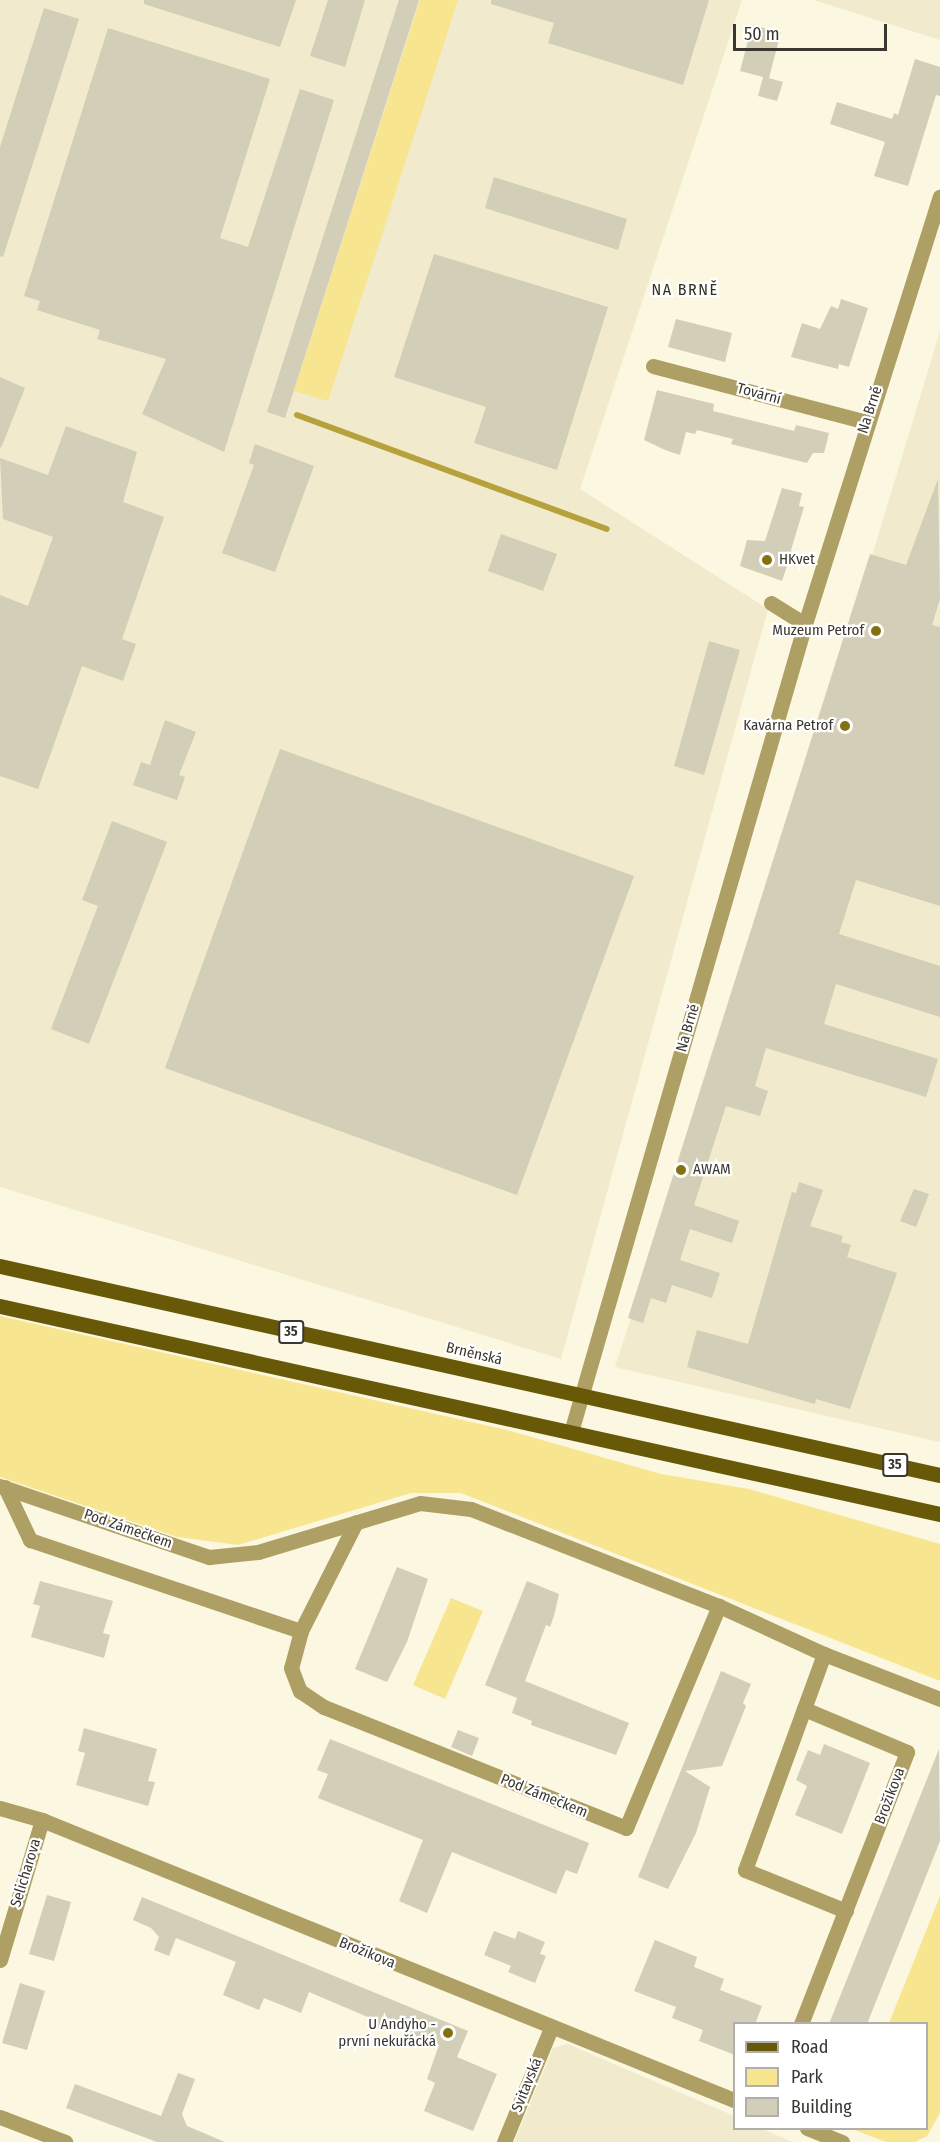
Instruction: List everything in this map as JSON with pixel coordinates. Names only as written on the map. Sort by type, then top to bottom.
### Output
[{"type":"main road","name":"Brněnská","points":[[0,1266],[940,1475]]},
{"type":"main road","points":[[0,1306],[940,1515]]},
{"type":"street","name":"Na Brně","points":[[571,1432],[805,624],[866,422],[940,197]]},
{"type":"street","name":"Tovární","points":[[652,366],[866,422]]},
{"type":"street","points":[[771,603],[805,624]]},
{"type":"street","name":"Pod Zámečkem","points":[[2,1486],[209,1557],[258,1552],[420,1503],[471,1509],[719,1606],[824,1654],[940,1699]]},
{"type":"street","name":"Pod Zámečkem","points":[[2,1486],[30,1540],[301,1631]]},
{"type":"street","name":"Pod Zámečkem","points":[[356,1522],[301,1631],[291,1668],[300,1691],[324,1707],[626,1828],[719,1606]]},
{"type":"street","points":[[824,1654],[745,1870],[846,1911]]},
{"type":"street","name":"Brožíkova","points":[[802,2022],[907,1752],[804,1709]]},
{"type":"street","name":"Brožíkova","points":[[0,1808],[42,1820],[550,2028],[733,2099]]},
{"type":"street","name":"Selicharova","points":[[0,1960],[42,1820]]},
{"type":"street","name":"Svitavská","points":[[504,2142],[550,2028]]},
{"type":"street","points":[[0,2117],[65,2142]]},
{"type":"street","points":[[812,2130],[842,2142]]},
{"type":"shaded area","points":[[0,0],[742,0],[580,489],[768,609],[561,1359],[0,1187]]},
{"type":"shaded area","points":[[814,0],[940,0],[940,40]]},
{"type":"shaded area","points":[[940,331],[940,1442],[615,1367],[775,877]]},
{"type":"shaded area","points":[[568,2044],[733,2116],[733,2130],[764,2130],[793,2142],[514,2142],[553,2048]]},
{"type":"green space","points":[[420,0],[458,0],[328,401],[294,391]]},
{"type":"green space","points":[[0,1316],[507,1430],[661,1474],[749,1489],[940,1544],[940,1681],[461,1493],[411,1493],[238,1545],[177,1537],[0,1477]]},
{"type":"green space","points":[[451,1598],[483,1611],[445,1699],[413,1685]]},
{"type":"green space","points":[[940,1896],[940,2113],[927,2136],[915,2142],[886,2142],[855,2130],[928,2130],[928,2022],[889,2022]]},
{"type":"building","points":[[144,0],[296,0],[280,47],[144,4]]},
{"type":"building","points":[[328,0],[365,0],[345,67],[310,56]]},
{"type":"building","points":[[399,0],[419,0],[285,418],[267,412]]},
{"type":"building","points":[[491,0],[709,0],[683,85],[548,43],[554,23],[491,4]]},
{"type":"building","points":[[44,8],[79,19],[3,257],[0,256],[0,147]]},
{"type":"building","points":[[752,25],[781,32],[769,78],[783,82],[777,101],[758,96],[763,77],[740,71]]},
{"type":"building","points":[[108,28],[270,79],[220,238],[248,247],[300,89],[334,100],[224,452],[142,414],[166,359],[97,339],[100,330],[37,310],[40,301],[24,296]]},
{"type":"building","points":[[915,59],[940,67],[940,96],[936,95],[908,186],[874,176],[885,142],[830,124],[837,102],[892,119],[894,113],[898,115]]},
{"type":"building","points":[[494,177],[627,219],[618,250],[485,208]]},
{"type":"building","points":[[434,254],[608,307],[557,470],[474,443],[486,407],[394,377]]},
{"type":"building","points":[[841,299],[868,308],[849,367],[839,364],[838,369],[791,357],[802,323],[820,329],[831,306],[838,309]]},
{"type":"building","points":[[676,319],[732,333],[725,362],[668,347]]},
{"type":"building","points":[[0,377],[25,388],[1,448],[0,447]]},
{"type":"building","points":[[657,390],[714,404],[713,411],[794,431],[796,425],[829,433],[824,453],[813,453],[807,463],[731,444],[733,439],[697,430],[695,434],[686,432],[680,455],[665,450],[644,440]]},
{"type":"building","points":[[66,426],[137,452],[123,502],[164,517],[122,639],[136,644],[123,681],[82,666],[38,789],[0,776],[0,595],[28,606],[53,537],[3,519],[0,458],[48,475]]},
{"type":"building","points":[[255,444],[314,466],[275,572],[222,553],[254,465],[249,463]]},
{"type":"building","points":[[938,479],[940,599],[932,625],[940,627],[940,906],[856,880],[839,934],[940,966],[940,1017],[836,984],[824,1024],[938,1059],[926,1097],[766,1048],[755,1086],[768,1091],[760,1116],[726,1106],[694,1205],[739,1221],[732,1243],[690,1229],[680,1260],[720,1273],[712,1298],[672,1285],[666,1303],[651,1298],[643,1323],[628,1318],[870,554],[906,565]]},
{"type":"building","points":[[782,488],[802,493],[799,506],[804,507],[791,550],[795,561],[787,566],[782,581],[740,566],[747,540],[765,541]]},
{"type":"building","points":[[501,534],[557,554],[543,591],[488,571]]},
{"type":"building","points":[[709,641],[740,650],[704,775],[674,766]]},
{"type":"building","points":[[165,720],[196,732],[179,775],[185,777],[177,800],[133,785],[141,762],[150,765]]},
{"type":"building","points":[[280,749],[634,876],[517,1195],[165,1068]]},
{"type":"building","points":[[112,821],[167,842],[89,1044],[51,1029],[98,906],[82,900]]},
{"type":"building","points":[[799,1182],[823,1190],[810,1226],[843,1236],[841,1242],[851,1245],[847,1257],[897,1273],[850,1409],[816,1399],[815,1404],[687,1367],[697,1330],[748,1344],[792,1192],[796,1193]]},
{"type":"building","points":[[914,1189],[929,1194],[916,1227],[900,1221]]},
{"type":"building","points":[[397,1567],[428,1579],[407,1642],[387,1682],[355,1669]]},
{"type":"building","points":[[40,1581],[113,1601],[103,1633],[110,1635],[104,1658],[31,1637],[40,1606],[33,1604]]},
{"type":"building","points":[[527,1581],[559,1594],[550,1627],[546,1625],[525,1681],[629,1723],[616,1755],[531,1725],[532,1721],[512,1713],[517,1698],[485,1685]]},
{"type":"building","points":[[721,1671],[751,1684],[743,1703],[746,1706],[722,1766],[685,1771],[710,1787],[696,1833],[668,1889],[638,1877]]},
{"type":"building","points":[[84,1728],[157,1749],[148,1781],[155,1782],[148,1806],[76,1785],[85,1753],[78,1751]]},
{"type":"building","points":[[458,1730],[479,1738],[472,1756],[451,1747]]},
{"type":"building","points":[[330,1739],[589,1843],[577,1874],[566,1870],[556,1894],[452,1852],[427,1913],[399,1901],[423,1840],[318,1798],[328,1774],[317,1770]]},
{"type":"building","points":[[824,1744],[870,1763],[842,1834],[795,1815],[807,1786],[796,1780],[808,1750],[820,1755]]},
{"type":"building","points":[[939,1749],[940,1841],[868,2022],[830,2022]]},
{"type":"building","points":[[47,1895],[71,1902],[54,1961],[29,1954]]},
{"type":"building","points":[[142,1897],[468,2031],[457,2057],[497,2074],[473,2131],[424,2111],[435,2083],[427,2079],[439,2045],[387,2025],[383,2031],[368,2024],[370,2018],[309,1992],[301,2013],[264,1998],[259,2010],[223,1995],[236,1962],[176,1938],[169,1956],[154,1950],[159,1937],[151,1928],[133,1920]]},
{"type":"building","points":[[494,1931],[515,1939],[518,1931],[545,1942],[540,1954],[546,1956],[535,1983],[508,1972],[511,1966],[484,1955]]},
{"type":"building","points":[[655,1940],[697,1957],[694,1967],[724,1979],[720,1990],[762,2006],[756,2022],[733,2022],[733,2054],[699,2041],[703,2030],[672,2018],[676,2007],[634,1991]]},
{"type":"building","points":[[20,1983],[45,1991],[27,2050],[2,2043]]},
{"type":"building","points":[[178,2073],[195,2079],[182,2114],[187,2126],[225,2142],[157,2142],[66,2108],[75,2084],[161,2116]]},
{"type":"waterway","points":[[297,415],[607,529]]},
{"type":"place","name":"HKvet","points":[[767,560]]},
{"type":"place","name":"Muzeum Petrof","points":[[876,631]]},
{"type":"place","name":"Kavárna Petrof","points":[[845,726]]},
{"type":"place","name":"AWAM","points":[[681,1170]]},
{"type":"place","name":"U Andyho - první nekuřácká","points":[[448,2033]]},
{"type":"district","name":"NA BRNĚ","points":[[685,290]]}]
